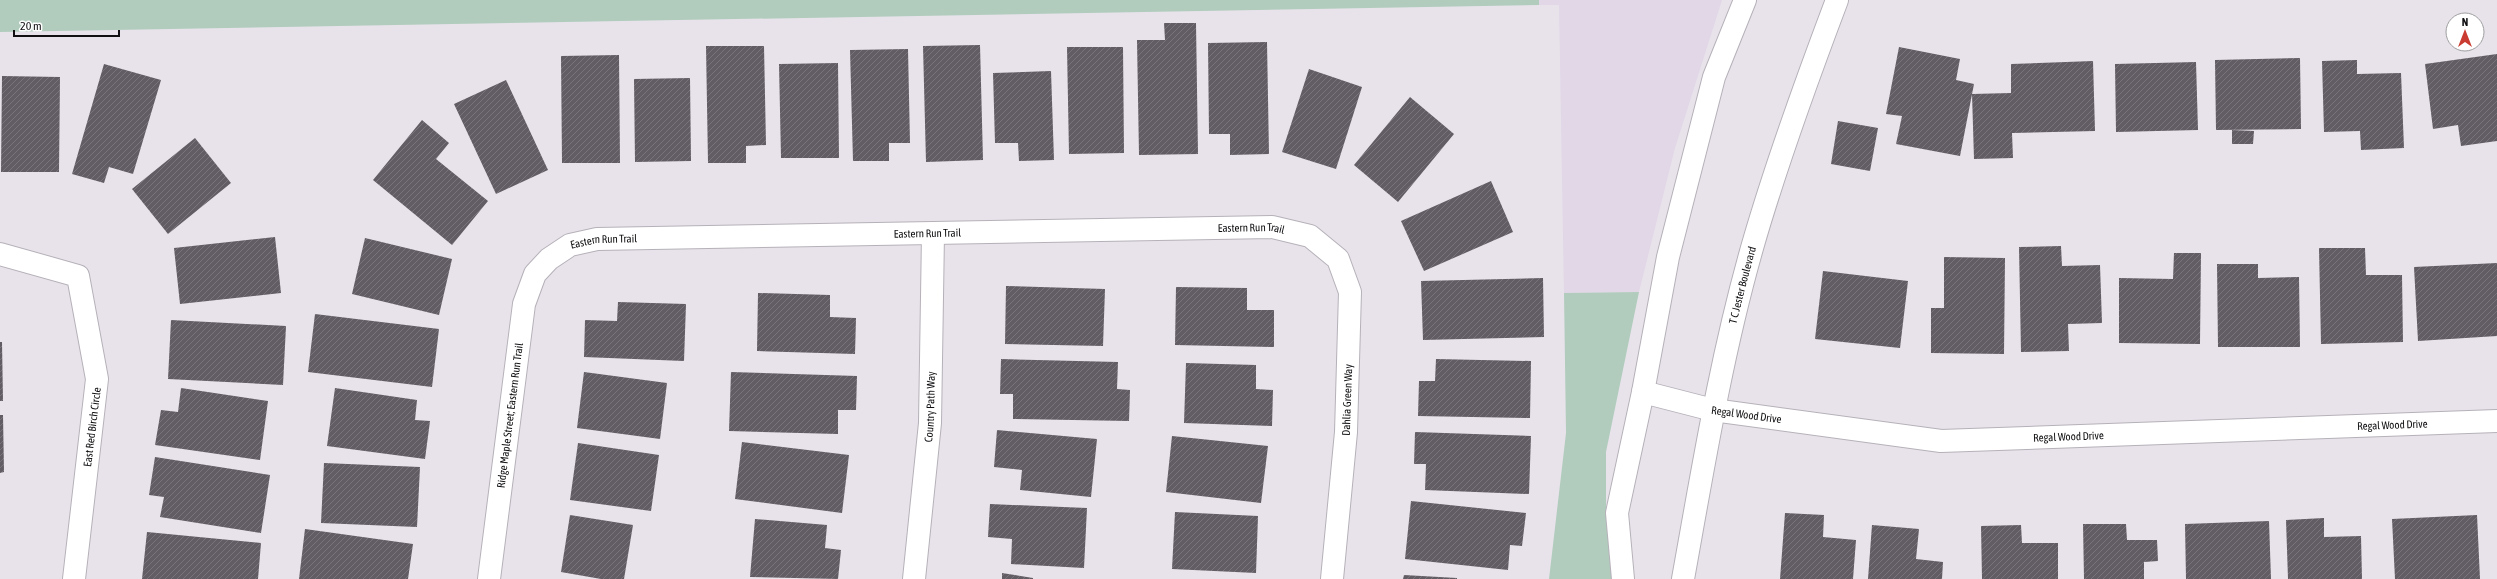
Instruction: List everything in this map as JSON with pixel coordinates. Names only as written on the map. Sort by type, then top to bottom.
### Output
[{"type":"street","points":[[1623,579],[1617,512],[1643,392],[1668,257],[1714,77],[1745,0]]},
{"type":"street","name":"T C Jester Boulevard","points":[[1683,579],[1713,410],[1752,249],[1795,110],[1836,0]]},
{"type":"street","name":"Eastern Run Trail","points":[[549,259],[570,245],[597,239],[1272,227],[1310,236]]},
{"type":"street","name":"Country Path Way","points":[[914,579],[930,423],[933,234]]},
{"type":"street","name":"Dahlia Green Way","points":[[1310,236],[1338,259],[1350,292],[1346,432],[1332,579]]},
{"type":"street","name":"East Red Birch Circle","points":[[0,254],[78,276],[97,379],[74,579]]},
{"type":"street","name":"Ridge Maple Street; Eastern Run Trail","points":[[489,579],[524,304],[535,274],[549,259]]},
{"type":"street","name":"Regal Wood Drive","points":[[1643,392],[1713,410],[1941,441],[2497,421]]},
{"type":"shaded area","points":[[1539,0],[1722,0],[1675,148],[1639,292],[1564,293],[1559,5],[1539,5]]},
{"type":"green space","points":[[0,0],[1539,0],[1539,5],[0,32]]},
{"type":"green space","points":[[1639,292],[1606,452],[1606,518],[1613,579],[1549,579],[1566,433],[1564,293]]},
{"type":"building","points":[[1164,23],[1196,23],[1198,154],[1139,155],[1137,40],[1165,40]]},
{"type":"building","points":[[1267,42],[1269,154],[1230,155],[1230,134],[1209,134],[1208,43]]},
{"type":"building","points":[[980,45],[983,160],[926,162],[923,46]]},
{"type":"building","points":[[706,46],[764,46],[766,145],[746,146],[746,163],[708,163]]},
{"type":"building","points":[[1067,47],[1123,47],[1124,153],[1069,154]]},
{"type":"building","points":[[1899,47],[1960,59],[1956,80],[1974,84],[1960,156],[1896,144],[1902,116],[1886,114]]},
{"type":"building","points":[[908,49],[910,143],[889,143],[889,161],[853,161],[850,50]]},
{"type":"building","points":[[2497,54],[2497,141],[2461,146],[2458,125],[2433,129],[2425,64]]},
{"type":"building","points":[[619,55],[620,163],[562,163],[561,56]]},
{"type":"building","points":[[2300,58],[2301,129],[2216,130],[2215,60]]},
{"type":"building","points":[[2357,60],[2357,74],[2401,73],[2404,148],[2361,150],[2360,131],[2324,132],[2322,61]]},
{"type":"building","points":[[2093,61],[2095,131],[2012,133],[2013,158],[1974,159],[1972,94],[2011,93],[2011,64]]},
{"type":"building","points":[[2196,62],[2198,130],[2116,132],[2115,64]]},
{"type":"building","points":[[838,63],[839,158],[781,158],[779,64]]},
{"type":"building","points":[[104,64],[161,80],[133,174],[109,167],[104,183],[72,174]]},
{"type":"building","points":[[1309,69],[1362,87],[1336,169],[1282,152]]},
{"type":"building","points":[[1051,71],[1054,160],[1019,161],[1018,143],[995,143],[993,73]]},
{"type":"building","points":[[2,76],[60,77],[59,172],[1,172]]},
{"type":"building","points":[[690,78],[691,161],[635,162],[634,79]]},
{"type":"building","points":[[506,80],[548,170],[496,194],[454,104]]},
{"type":"building","points":[[1410,97],[1454,134],[1398,202],[1354,165]]},
{"type":"building","points":[[422,120],[449,143],[436,159],[488,201],[452,245],[373,180]]},
{"type":"building","points":[[1838,121],[1878,128],[1870,171],[1831,164]]},
{"type":"building","points":[[2232,130],[2254,131],[2253,144],[2232,144]]},
{"type":"building","points":[[195,138],[231,183],[168,234],[132,189]]},
{"type":"building","points":[[1491,181],[1513,232],[1424,271],[1401,221]]},
{"type":"building","points":[[275,237],[281,293],[180,304],[174,248]]},
{"type":"building","points":[[365,238],[452,259],[439,315],[352,294]]},
{"type":"building","points":[[2061,246],[2062,266],[2100,265],[2102,323],[2068,324],[2069,351],[2021,352],[2019,247]]},
{"type":"building","points":[[2319,248],[2365,248],[2366,275],[2402,275],[2403,342],[2321,344]]},
{"type":"building","points":[[2174,253],[2201,253],[2200,344],[2119,343],[2119,278],[2173,279]]},
{"type":"building","points":[[1944,257],[2005,258],[2004,354],[1931,353],[1931,308],[1944,308]]},
{"type":"building","points":[[2497,263],[2497,336],[2418,341],[2414,267]]},
{"type":"building","points":[[2217,264],[2258,264],[2258,278],[2299,277],[2300,347],[2218,347]]},
{"type":"building","points":[[1823,271],[1908,281],[1900,348],[1815,339]]},
{"type":"building","points":[[1543,278],[1544,337],[1423,340],[1421,281]]},
{"type":"building","points":[[1006,286],[1105,289],[1103,346],[1005,344]]},
{"type":"building","points":[[1176,287],[1247,288],[1247,310],[1274,310],[1274,347],[1175,345]]},
{"type":"building","points":[[758,293],[830,295],[830,317],[856,318],[855,354],[757,351]]},
{"type":"building","points":[[618,302],[686,304],[684,361],[584,357],[585,320],[617,321]]},
{"type":"building","points":[[315,314],[439,329],[432,387],[308,372]]},
{"type":"building","points":[[171,320],[286,326],[283,385],[168,379]]},
{"type":"building","points":[[0,342],[2,342],[3,401],[0,401]]},
{"type":"building","points":[[1001,359],[1118,362],[1117,389],[1130,390],[1129,421],[1013,419],[1013,394],[1000,394]]},
{"type":"building","points":[[1436,359],[1531,361],[1530,418],[1418,416],[1419,381],[1435,381]]},
{"type":"building","points":[[1186,363],[1256,365],[1256,389],[1273,390],[1272,426],[1184,423]]},
{"type":"building","points":[[584,372],[667,383],[660,439],[577,428]]},
{"type":"building","points":[[731,372],[857,376],[856,410],[838,410],[838,434],[729,431]]},
{"type":"building","points":[[181,388],[268,401],[260,460],[155,445],[161,410],[178,412]]},
{"type":"building","points":[[335,388],[417,400],[415,420],[430,421],[425,459],[327,446]]},
{"type":"building","points":[[0,415],[3,415],[4,472],[0,473]]},
{"type":"building","points":[[997,430],[1097,439],[1091,497],[1020,490],[1022,470],[994,467]]},
{"type":"building","points":[[1415,432],[1531,436],[1529,494],[1425,490],[1426,464],[1414,464]]},
{"type":"building","points":[[1172,436],[1268,446],[1261,503],[1166,492]]},
{"type":"building","points":[[742,442],[849,455],[842,513],[735,499]]},
{"type":"building","points":[[578,443],[659,455],[651,511],[570,500]]},
{"type":"building","points":[[155,457],[270,475],[261,533],[160,517],[164,497],[149,495]]},
{"type":"building","points":[[324,463],[420,467],[417,527],[321,523]]},
{"type":"building","points":[[1411,501],[1526,513],[1522,546],[1510,545],[1508,570],[1405,559]]},
{"type":"building","points":[[990,504],[1087,508],[1084,568],[1011,564],[1012,539],[988,537]]},
{"type":"building","points":[[1175,512],[1258,516],[1256,573],[1172,569]]},
{"type":"building","points":[[1785,513],[1824,515],[1823,537],[1856,540],[1853,579],[1780,579]]},
{"type":"building","points":[[570,515],[633,525],[624,579],[601,579],[561,572]]},
{"type":"building","points":[[2477,515],[2480,579],[2395,579],[2392,519]]},
{"type":"building","points":[[2324,518],[2324,537],[2361,536],[2362,579],[2288,579],[2286,520]]},
{"type":"building","points":[[755,519],[827,525],[825,548],[841,550],[838,579],[750,577]]},
{"type":"building","points":[[2269,521],[2271,579],[2186,579],[2185,524]]},
{"type":"building","points":[[2083,524],[2126,524],[2127,540],[2157,540],[2158,561],[2144,562],[2144,579],[2084,579]]},
{"type":"building","points":[[1872,525],[1919,529],[1916,559],[1943,562],[1942,579],[1868,579]]},
{"type":"building","points":[[2021,525],[2022,543],[2058,543],[2058,579],[1982,579],[1981,526]]},
{"type":"building","points":[[305,529],[413,544],[408,579],[299,579]]},
{"type":"building","points":[[147,532],[261,543],[258,579],[142,579]]},
{"type":"building","points":[[1002,573],[1033,578],[1033,579],[1002,579]]},
{"type":"building","points":[[1404,575],[1457,578],[1457,579],[1403,579]]}]
